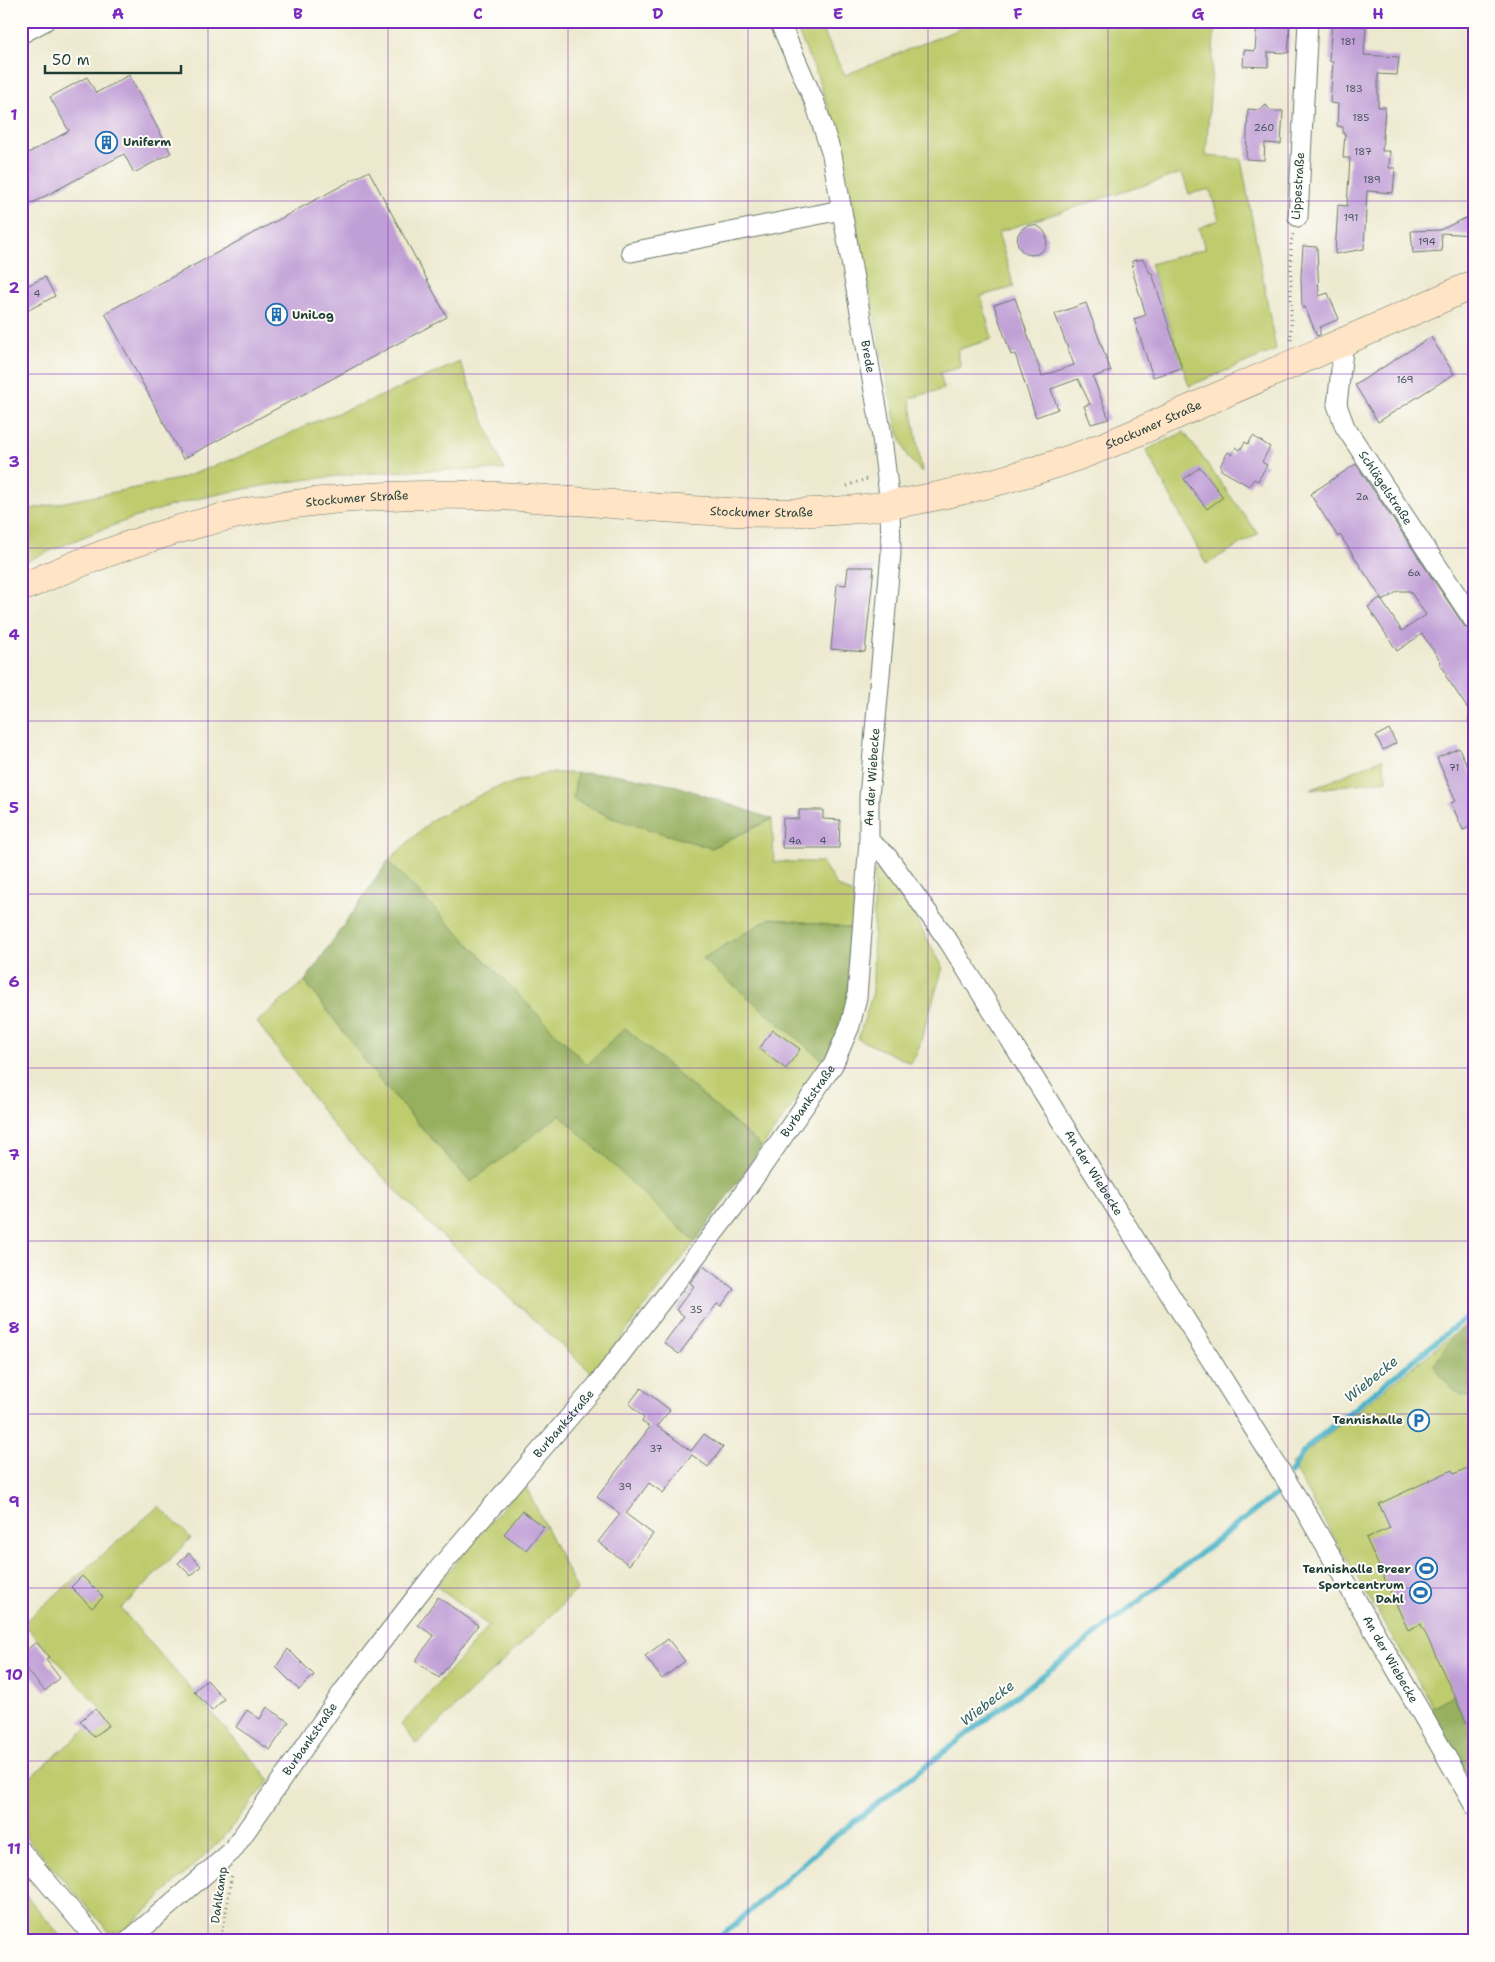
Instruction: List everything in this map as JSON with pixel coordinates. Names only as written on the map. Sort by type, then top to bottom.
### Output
[{"type":"main road","name":"Stockumer Straße","points":[[21,588],[55,572],[135,542],[214,520],[279,506],[346,498],[472,495],[688,510],[762,512],[834,511],[953,493],[1056,464],[1129,436],[1474,284]]},
{"type":"street","points":[[21,34],[44,21]]},
{"type":"street","name":"Brede","points":[[779,21],[815,103],[832,155],[881,430],[890,504]]},
{"type":"street","name":"Lippestraße","points":[[1298,217],[1308,21]]},
{"type":"street","points":[[632,252],[841,210]]},
{"type":"street","name":"Schlägelstraße","points":[[1344,342],[1337,405],[1345,427],[1474,621]]},
{"type":"street","name":"An der Wiebecke","points":[[890,504],[891,553],[869,797],[868,841],[887,856],[949,942],[1303,1507],[1474,1805]]},
{"type":"street","name":"Burbankstraße","points":[[128,1941],[232,1851],[344,1690],[434,1574],[597,1385],[733,1208],[833,1065],[850,1026],[857,997],[868,841]]},
{"type":"street","points":[[21,1851],[97,1941]]},
{"type":"path","name":"Lippestraße","points":[[1291,340],[1291,242],[1298,217]]},
{"type":"path","name":"Dahlkamp","points":[[219,1941],[232,1878],[232,1851]]},
{"type":"green space","points":[[793,21],[818,21],[845,75],[979,21],[1215,21],[1206,156],[1241,159],[1276,350],[1189,386],[1150,264],[1205,249],[1199,228],[1219,220],[1210,189],[1189,194],[1182,173],[998,232],[1014,287],[981,296],[992,339],[957,350],[961,367],[940,373],[944,389],[910,398],[922,472],[908,458],[896,426],[840,142],[817,75]]},
{"type":"green space","points":[[460,362],[504,470],[430,470],[356,474],[283,483],[210,496],[162,509],[90,534],[21,564],[21,511],[179,479],[247,454],[312,423],[377,398]]},
{"type":"green space","points":[[1184,432],[1258,534],[1206,564],[1146,450]]},
{"type":"green space","points":[[1382,759],[1387,780],[1310,790]]},
{"type":"green space","points":[[547,773],[577,773],[573,799],[612,818],[711,848],[772,819],[774,862],[822,862],[837,886],[854,895],[853,928],[770,918],[825,1062],[762,1147],[625,1028],[587,1065],[388,861],[433,819],[494,788]]},
{"type":"green space","points":[[577,773],[614,774],[677,786],[772,819],[711,848],[612,818],[573,799]]},
{"type":"green space","points":[[388,861],[587,1065],[625,1028],[762,1147],[695,1242],[560,1115],[471,1182],[381,1082],[305,981]]},
{"type":"green space","points":[[880,868],[887,868],[943,967],[917,1053],[911,1063],[858,1039],[873,992],[874,872]]},
{"type":"green space","points":[[770,918],[853,928],[847,999],[841,1025],[825,1062],[702,959]]},
{"type":"green space","points":[[305,981],[381,1082],[470,1182],[560,1114],[695,1242],[593,1374],[429,1224],[336,1129],[257,1022]]},
{"type":"green space","name":"Sportcentrum Dahl","points":[[1474,1318],[1474,1720],[1448,1732],[1291,1464]]},
{"type":"green space","points":[[1474,1320],[1474,1389],[1472,1398],[1459,1394],[1454,1390],[1434,1365],[1452,1338]]},
{"type":"green space","points":[[524,1483],[577,1590],[417,1744],[401,1725],[489,1626],[436,1586]]},
{"type":"green space","points":[[159,1506],[191,1538],[121,1609],[270,1780],[220,1841],[125,1930],[117,1933],[109,1932],[21,1831],[21,1785],[105,1713],[23,1623]]},
{"type":"green space","points":[[1454,1695],[1467,1724],[1474,1721],[1474,1777],[1470,1779],[1429,1708]]},
{"type":"green space","points":[[21,1889],[63,1939],[61,1941],[21,1941]]},
{"type":"building","points":[[1257,21],[1290,23],[1288,53],[1268,52],[1268,67],[1243,66],[1244,50],[1255,51]]},
{"type":"building","points":[[1332,21],[1361,21],[1360,26],[1366,26],[1364,55],[1399,57],[1397,75],[1378,74],[1378,107],[1385,107],[1382,151],[1390,151],[1389,168],[1395,168],[1393,193],[1367,191],[1364,249],[1335,254],[1338,205],[1347,206],[1350,158],[1343,158],[1345,134],[1343,134],[1343,127],[1337,126],[1338,104],[1330,103],[1333,62],[1329,61]]},
{"type":"building","name":"Uniferm","points":[[129,75],[171,153],[134,173],[124,154],[21,209],[21,157],[69,131],[50,97],[87,77],[96,93]]},
{"type":"building","points":[[1266,105],[1271,111],[1283,111],[1281,144],[1265,143],[1264,160],[1246,159],[1248,109],[1260,110]]},
{"type":"building","name":"UniLog","points":[[369,171],[447,317],[183,459],[105,313]]},
{"type":"building","points":[[1474,214],[1474,235],[1441,233],[1442,251],[1413,253],[1411,231],[1440,230]]},
{"type":"building","points":[[1032,225],[1043,229],[1047,240],[1043,251],[1032,255],[1021,251],[1017,240],[1021,229]]},
{"type":"building","points":[[1303,246],[1317,247],[1319,296],[1328,293],[1339,319],[1320,327],[1320,335],[1317,336],[1305,307],[1302,308]]},
{"type":"building","points":[[1143,259],[1150,273],[1152,273],[1182,368],[1153,377],[1134,319],[1146,315],[1133,273],[1132,261]]},
{"type":"building","points":[[45,277],[55,296],[21,314],[21,289]]},
{"type":"building","points":[[1015,298],[1042,376],[1074,365],[1055,314],[1086,303],[1111,371],[1093,377],[1109,419],[1091,424],[1084,406],[1090,404],[1078,379],[1051,389],[1058,409],[1036,417],[1015,354],[1011,355],[994,305]]},
{"type":"building","points":[[1431,337],[1454,374],[1378,422],[1355,385]]},
{"type":"building","points":[[1253,436],[1270,447],[1262,462],[1267,465],[1258,481],[1254,479],[1249,486],[1221,470],[1221,464],[1228,452],[1232,455],[1236,447],[1240,450],[1245,442],[1248,444]]},
{"type":"building","points":[[1356,464],[1465,627],[1474,635],[1474,711],[1470,712],[1445,675],[1447,674],[1439,663],[1441,662],[1422,634],[1397,651],[1368,607],[1380,598],[1402,631],[1426,615],[1410,591],[1398,591],[1383,601],[1340,535],[1338,537],[1310,494]]},
{"type":"building","points":[[1200,467],[1223,497],[1207,509],[1184,479]]},
{"type":"building","points":[[848,567],[874,567],[865,652],[831,649],[837,584],[846,585]]},
{"type":"building","points":[[1389,729],[1396,743],[1383,750],[1376,736]]},
{"type":"building","points":[[1459,748],[1474,780],[1474,826],[1463,830],[1451,803],[1456,801],[1437,758]]},
{"type":"building","points":[[799,810],[823,810],[823,819],[840,820],[839,848],[782,848],[783,818],[799,819]]},
{"type":"building","points":[[773,1030],[800,1049],[786,1069],[759,1049]]},
{"type":"building","points":[[703,1266],[734,1289],[721,1306],[717,1304],[679,1354],[664,1343],[684,1316],[676,1310],[694,1286],[690,1283]]},
{"type":"building","points":[[641,1388],[670,1410],[657,1426],[691,1451],[704,1434],[723,1447],[708,1467],[692,1455],[663,1493],[649,1483],[626,1514],[653,1534],[629,1565],[598,1542],[620,1514],[597,1497],[650,1427],[642,1422],[644,1418],[629,1404]]},
{"type":"building","name":"Tennishalle Breer","points":[[1474,1465],[1474,1739],[1421,1624],[1408,1630],[1366,1538],[1390,1528],[1379,1504],[1452,1470],[1454,1474]]},
{"type":"building","points":[[522,1511],[544,1527],[526,1550],[504,1534]]},
{"type":"building","points":[[189,1553],[201,1566],[191,1576],[178,1563]]},
{"type":"building","points":[[82,1576],[103,1597],[92,1608],[71,1587]]},
{"type":"building","points":[[438,1597],[478,1625],[439,1678],[415,1661],[434,1636],[418,1625]]},
{"type":"building","points":[[668,1639],[685,1661],[662,1679],[645,1656]]},
{"type":"building","points":[[36,1642],[49,1657],[46,1660],[60,1678],[45,1691],[21,1663],[21,1655]]},
{"type":"building","points":[[288,1649],[314,1675],[299,1690],[276,1667]]},
{"type":"building","points":[[207,1680],[224,1699],[212,1711],[194,1691]]},
{"type":"building","points":[[267,1707],[289,1722],[270,1750],[236,1727],[247,1710],[260,1719]]},
{"type":"building","points":[[95,1709],[109,1725],[94,1737],[80,1721]]},
{"type":"waterway","name":"Wiebecke","points":[[1291,1473],[1306,1448],[1474,1311]]},
{"type":"waterway","name":"Wiebecke","points":[[716,1941],[824,1845],[1279,1492]]},
{"type":"place","name":"Uniferm","points":[[107,142]]},
{"type":"place","name":"UniLog","points":[[276,315]]},
{"type":"place","name":"Tennishalle","points":[[1419,1420]]},
{"type":"place","name":"Tennishalle Breer","points":[[1427,1569]]},
{"type":"place","name":"Sportcentrum Dahl","points":[[1420,1592]]}]
